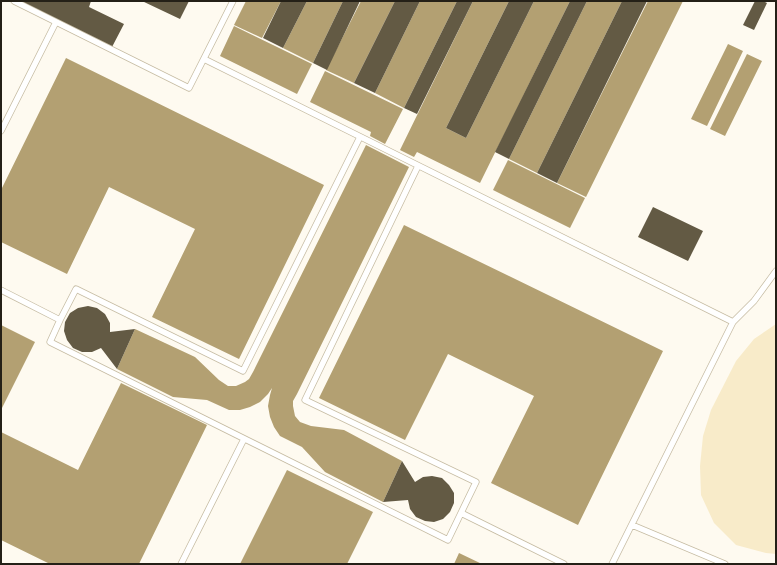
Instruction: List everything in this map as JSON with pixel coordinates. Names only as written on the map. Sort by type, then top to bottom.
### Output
[{"type":"lane","points":[[14,1],[189,88],[233,1]]},
{"type":"lane","points":[[1,131],[56,22]]},
{"type":"lane","points":[[204,59],[733,322]]},
{"type":"lane","points":[[360,137],[243,371],[76,288],[50,342],[448,540],[476,482],[305,400],[418,166]]},
{"type":"lane","points":[[612,564],[733,322],[754,301],[776,271]]},
{"type":"lane","points":[[1,290],[60,320]]},
{"type":"lane","points":[[181,564],[244,438]]},
{"type":"lane","points":[[461,512],[564,564]]},
{"type":"lane","points":[[632,525],[725,564]]},
{"type":"shaded area","points":[[246,1],[281,1],[262,38],[234,25]]},
{"type":"shaded area","points":[[307,1],[343,1],[313,63],[283,48]]},
{"type":"shaded area","points":[[361,1],[395,1],[354,83],[326,70]]},
{"type":"shaded area","points":[[420,1],[457,1],[404,108],[375,93]]},
{"type":"shaded area","points":[[473,1],[509,1],[446,128],[466,138],[534,1],[570,1],[480,183],[417,152],[414,157],[400,150]]},
{"type":"shaded area","points":[[587,1],[622,1],[537,173],[509,159]]},
{"type":"shaded area","points":[[648,1],[683,1],[586,197],[557,183]]},
{"type":"shaded area","points":[[234,26],[312,64],[297,94],[220,56]]},
{"type":"shaded area","points":[[728,44],[743,51],[707,126],[691,119]]},
{"type":"shaded area","points":[[747,54],[762,61],[725,136],[710,129]]},
{"type":"shaded area","points":[[66,58],[324,185],[239,359],[152,317],[195,229],[109,187],[67,274],[1,242],[1,190]]},
{"type":"shaded area","points":[[325,71],[403,109],[385,144],[370,136],[371,132],[310,102]]},
{"type":"shaded area","points":[[366,145],[409,167],[293,401],[293,406],[295,416],[300,422],[311,426],[344,430],[402,461],[383,502],[325,472],[302,447],[280,436],[270,417],[268,406],[272,388],[260,402],[240,410],[229,410],[207,400],[173,397],[117,369],[135,329],[195,357],[219,380],[228,386],[236,386],[249,379]]},
{"type":"shaded area","points":[[508,160],[585,198],[570,228],[493,190]]},
{"type":"shaded area","points":[[404,225],[663,351],[578,525],[491,483],[534,396],[448,354],[405,440],[319,398]]},
{"type":"shaded area","points":[[776,324],[776,554],[766,553],[736,545],[714,523],[701,495],[700,466],[703,436],[711,410],[736,361],[754,339]]},
{"type":"shaded area","points":[[1,325],[35,342],[1,410]]},
{"type":"shaded area","points":[[121,383],[207,425],[139,564],[50,564],[1,540],[1,432],[78,470]]},
{"type":"shaded area","points":[[287,470],[373,512],[347,564],[240,564]]},
{"type":"shaded area","points":[[459,553],[482,564],[454,564]]},
{"type":"building","points":[[19,1],[91,1],[89,7],[124,24],[112,47]]},
{"type":"building","points":[[142,1],[189,1],[180,19]]},
{"type":"building","points":[[281,1],[307,1],[283,48],[263,38]]},
{"type":"building","points":[[343,1],[360,1],[327,70],[313,63]]},
{"type":"building","points":[[395,1],[420,1],[375,93],[354,83]]},
{"type":"building","points":[[457,1],[473,1],[417,114],[404,108]]},
{"type":"building","points":[[509,1],[534,1],[466,138],[446,128]]},
{"type":"building","points":[[570,1],[587,1],[509,159],[495,152]]},
{"type":"building","points":[[622,1],[647,1],[557,183],[537,173]]},
{"type":"building","points":[[755,1],[763,1],[767,3],[754,30],[743,25]]},
{"type":"building","points":[[653,207],[703,231],[688,261],[638,237]]},
{"type":"building","points":[[88,306],[97,308],[105,314],[110,323],[110,332],[135,329],[117,369],[101,348],[92,352],[82,352],[73,348],[67,340],[64,331],[65,322],[70,313],[78,308]]},
{"type":"building","points":[[402,461],[415,482],[423,477],[432,476],[442,478],[449,485],[454,493],[454,503],[450,512],[443,519],[434,522],[425,521],[416,517],[410,509],[408,500],[383,502]]}]
